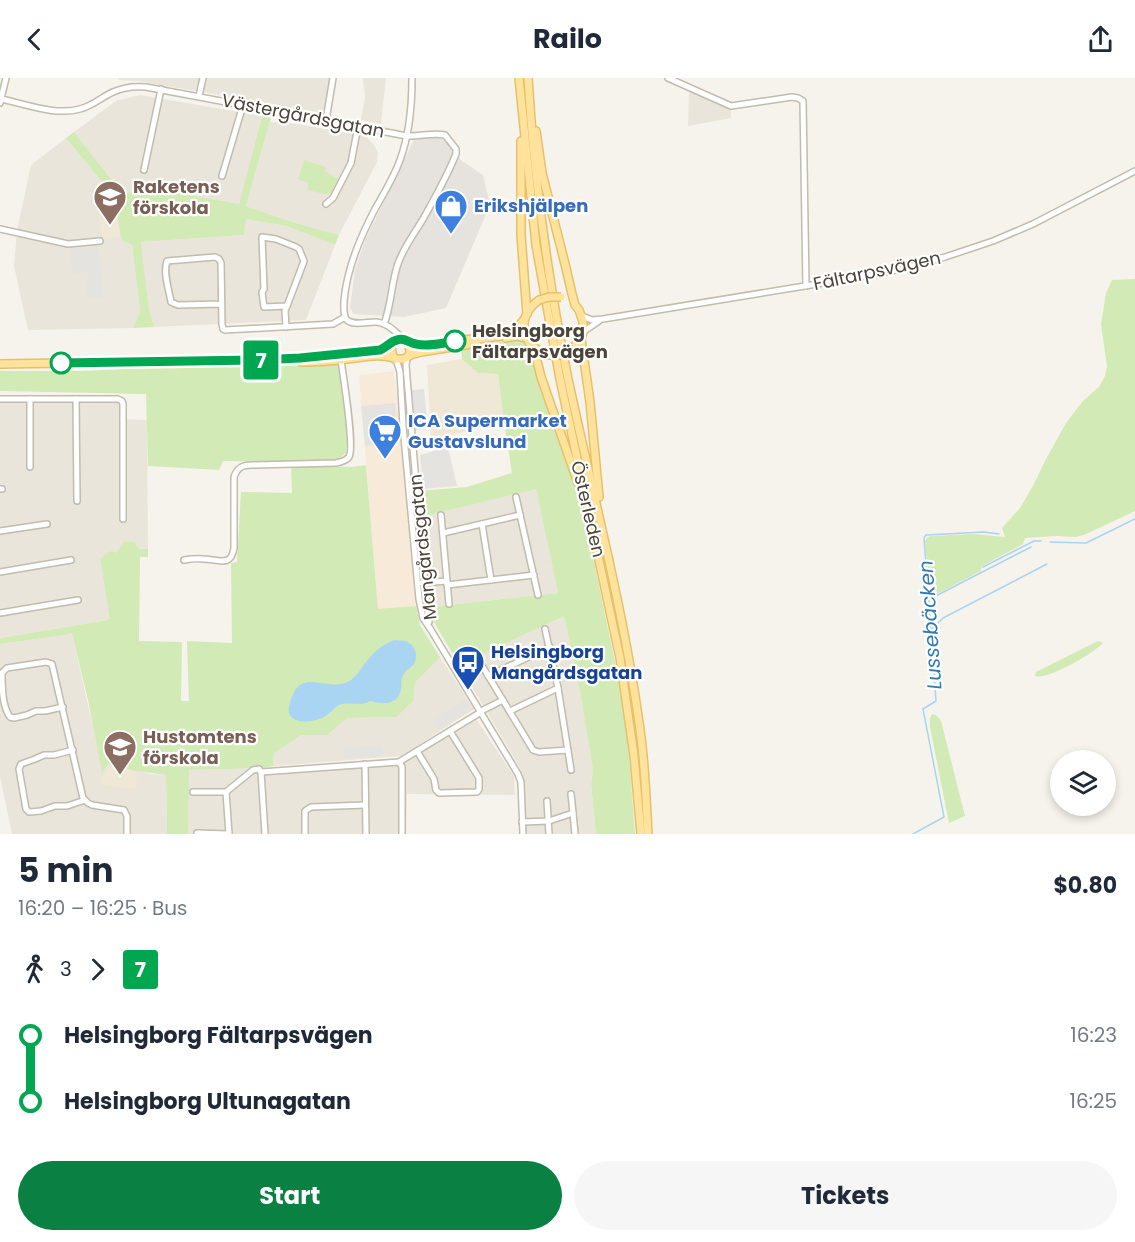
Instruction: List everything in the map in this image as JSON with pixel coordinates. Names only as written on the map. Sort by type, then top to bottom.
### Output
[{"type":"main road","name":"Österleden","points":[[519,78],[536,245],[560,379],[620,658],[634,756],[641,834]]},
{"type":"main road","name":"Österleden","points":[[528,78],[532,135],[551,285],[568,377],[623,626],[639,723],[648,834]]},
{"type":"main road","points":[[528,87],[542,173],[575,305],[582,316],[602,528]]},
{"type":"main road","points":[[521,108],[521,235],[526,316],[524,325],[590,515]]},
{"type":"main road","points":[[0,364],[258,360],[351,353],[380,350],[399,339],[425,345],[501,335],[515,330],[531,307],[539,300],[561,297],[575,305]]},
{"type":"main road","points":[[258,360],[303,362],[385,356],[402,360],[421,351],[522,336],[541,353],[560,355],[570,351],[582,335]]},
{"type":"main road","points":[[407,340],[410,349],[409,356]]},
{"type":"main road","points":[[392,343],[395,359]]},
{"type":"street","points":[[0,101],[6,78]]},
{"type":"street","name":"Västergårdsgatan","points":[[199,96],[202,78]]},
{"type":"street","points":[[326,120],[333,78]]},
{"type":"street","points":[[407,340],[378,322],[352,322],[345,317],[344,296],[355,252],[400,161],[407,136],[412,78]]},
{"type":"street","points":[[668,78],[731,106],[792,97],[803,101],[806,286]]},
{"type":"street","name":"Västergårdsgatan","points":[[0,101],[51,110],[77,110],[125,88],[146,87],[407,136],[444,134],[452,142],[457,152],[427,213],[400,259],[394,279],[387,326]]},
{"type":"street","points":[[144,170],[161,89]]},
{"type":"street","points":[[222,176],[243,105]]},
{"type":"street","points":[[326,204],[333,198],[351,163],[358,126]]},
{"type":"street","name":"Fältarpsvägen","points":[[582,316],[587,319],[603,320],[888,272],[937,260],[1045,219],[1135,171]]},
{"type":"street","points":[[0,229],[68,244],[100,241]]},
{"type":"street","points":[[286,327],[285,311],[287,306],[304,261],[303,256],[296,247],[276,239],[262,237],[264,307],[287,306]]},
{"type":"street","points":[[221,304],[173,304],[166,273],[167,261],[215,257],[219,259],[225,330],[333,324],[345,317]]},
{"type":"street","name":"Fältarpsvägen","points":[[582,335],[603,320]]},
{"type":"street","points":[[387,326],[392,343]]},
{"type":"street","points":[[184,560],[223,561],[232,556],[234,477],[241,467],[333,464],[348,457],[350,452],[349,421],[341,360],[351,353]]},
{"type":"street","name":"Mangårdsgatan","points":[[409,356],[406,367],[423,618],[518,774],[521,782],[523,834]]},
{"type":"street","name":"Mangårdsgatan","points":[[395,359],[399,372],[421,583]]},
{"type":"street","points":[[0,399],[118,399],[122,402],[123,519]]},
{"type":"street","points":[[30,399],[30,467]]},
{"type":"street","points":[[76,399],[77,501]]},
{"type":"street","points":[[516,497],[538,595]]},
{"type":"street","points":[[441,515],[449,604]]},
{"type":"street","points":[[443,533],[520,515]]},
{"type":"street","points":[[0,531],[47,524]]},
{"type":"street","points":[[482,524],[491,580]]},
{"type":"street","points":[[0,572],[71,560]]},
{"type":"street","points":[[421,583],[491,580],[534,575]]},
{"type":"street","points":[[0,613],[78,600]]},
{"type":"street","points":[[545,628],[558,688],[571,770]]},
{"type":"street","points":[[488,676],[550,647]]},
{"type":"street","points":[[478,659],[533,750],[539,752],[568,750]]},
{"type":"street","points":[[63,707],[14,718],[9,716],[2,685],[2,671],[7,668],[46,662],[53,664],[63,707],[73,750],[83,796],[92,805],[124,810],[127,816],[127,834]]},
{"type":"street","points":[[510,711],[558,688]]},
{"type":"street","points":[[193,792],[226,792],[253,770],[399,762],[503,700]]},
{"type":"street","points":[[417,751],[434,779],[436,790],[439,793],[477,792],[478,778],[450,731]]},
{"type":"street","points":[[73,750],[44,755],[21,764],[19,769],[26,808],[28,812],[34,813],[85,800]]},
{"type":"street","points":[[399,762],[402,767],[402,834]]},
{"type":"street","points":[[365,764],[366,834]]},
{"type":"street","points":[[260,770],[265,834]]},
{"type":"street","points":[[197,833],[228,834],[226,792]]},
{"type":"street","points":[[571,794],[575,834]]},
{"type":"street","points":[[547,801],[549,834]]},
{"type":"street","points":[[305,834],[305,811],[308,808],[365,805]]},
{"type":"street","points":[[522,822],[549,821],[573,813]]},
{"type":"shaded area","points":[[117,78],[336,78],[329,114]]},
{"type":"shaded area","points":[[363,78],[386,78],[381,124],[361,120],[365,97]]},
{"type":"shaded area","points":[[691,91],[731,110],[731,118],[688,126],[689,93]]},
{"type":"shaded area","points":[[140,95],[262,116],[239,204],[146,187],[123,194],[74,132],[116,101]]},
{"type":"shaded area","points":[[270,122],[298,124],[354,134],[366,137],[374,145],[378,153],[377,162],[339,235],[246,206]]},
{"type":"shaded area","points":[[438,136],[462,161],[483,175],[490,205],[446,308],[404,317],[354,314],[350,308],[355,269],[366,238],[414,140]]},
{"type":"shaded area","points":[[66,138],[115,198],[121,238],[132,245],[140,312],[133,328],[28,330],[14,266],[17,231],[31,165]]},
{"type":"shaded area","name":"Raketens förskola","points":[[119,212],[121,237],[102,239],[99,214]]},
{"type":"shaded area","points":[[246,219],[286,226],[335,245],[306,320],[154,327],[149,309],[141,242],[244,235]]},
{"type":"shaded area","points":[[99,247],[103,298],[88,299],[86,281],[88,272],[72,273],[70,249]]},
{"type":"shaded area","points":[[462,359],[478,373],[498,374],[504,422],[431,440],[427,365]]},
{"type":"shaded area","points":[[394,371],[416,606],[378,610],[359,375]]},
{"type":"shaded area","points":[[424,389],[428,429],[416,430],[412,390]]},
{"type":"shaded area","points":[[114,401],[120,403],[121,419],[147,420],[148,549],[138,548],[134,542],[123,545],[116,554],[100,557],[108,620],[0,638],[0,402]]},
{"type":"shaded area","points":[[395,403],[399,443],[365,446],[361,406]]},
{"type":"shaded area","points":[[448,447],[457,486],[423,489],[420,455]]},
{"type":"shaded area","points":[[536,488],[558,593],[429,607],[421,517]]},
{"type":"shaded area","points":[[564,616],[593,770],[591,784],[596,834],[527,834],[525,782],[520,768],[459,665]]},
{"type":"shaded area","points":[[72,634],[103,772],[110,762],[150,774],[166,775],[167,834],[12,834],[0,776],[0,644]]},
{"type":"shaded area","points":[[440,657],[474,709],[401,756],[273,766],[274,753],[301,735],[327,735],[347,718],[397,717],[414,700],[415,683]]},
{"type":"shaded area","points":[[465,700],[471,710],[438,729],[433,719]]},
{"type":"shaded area","points":[[476,719],[514,776],[515,795],[407,794],[406,834],[188,834],[188,770],[264,768],[265,774],[399,763]]},
{"type":"shaded area","points":[[382,745],[383,756],[344,759],[344,748]]},
{"type":"shaded area","name":"Hustomtens förskola","points":[[112,762],[137,771],[136,789],[103,785],[100,781]]},
{"type":"green space","points":[[262,116],[271,118],[246,206],[339,235],[335,245],[286,226],[246,219],[244,235],[141,242],[149,309],[154,327],[133,328],[140,312],[132,245],[121,239],[115,198],[66,138],[74,132],[123,194],[146,187],[239,204]]},
{"type":"green space","points":[[304,160],[326,167],[324,171],[338,179],[331,193],[324,194],[308,190],[308,183],[298,179]]},
{"type":"green space","points":[[1135,279],[1135,511],[1076,537],[1025,538],[1023,544],[982,566],[981,571],[933,596],[930,595],[925,541],[930,536],[974,534],[1005,537],[1002,528],[1020,508],[1066,423],[1083,401],[1099,387],[1105,376],[1107,366],[1101,324],[1106,293],[1112,280]]},
{"type":"green space","points":[[518,338],[532,351],[569,467],[591,548],[621,691],[635,834],[596,834],[591,784],[593,770],[564,616],[459,665],[432,619],[429,607],[558,593],[536,489],[421,517],[419,491],[467,487],[512,473],[498,374],[478,373],[462,359],[461,349]]},
{"type":"green space","points":[[339,365],[346,409],[347,442],[346,453],[337,461],[223,461],[219,470],[148,466],[146,394],[0,391],[0,371]]},
{"type":"green space","points":[[291,465],[351,467],[366,465],[378,609],[416,606],[420,625],[440,657],[415,683],[414,700],[397,717],[347,718],[327,735],[301,735],[274,753],[273,766],[189,770],[188,834],[167,834],[166,775],[131,770],[110,762],[102,773],[72,634],[0,644],[0,638],[108,620],[100,558],[111,551],[116,553],[124,542],[135,542],[138,548],[148,549],[148,557],[140,557],[139,641],[182,642],[181,701],[189,701],[187,641],[232,643],[231,563],[237,562],[241,492],[292,493]]},
{"type":"green space","points":[[1098,641],[1102,644],[1070,665],[1050,674],[1035,676],[1036,672]]},
{"type":"green space","points":[[932,714],[941,721],[965,816],[949,823],[930,727]]},
{"type":"water","points":[[395,640],[409,643],[416,655],[414,664],[406,671],[401,681],[400,693],[395,700],[387,703],[370,701],[363,704],[343,704],[324,717],[312,721],[299,721],[290,715],[291,700],[300,685],[307,682],[345,683],[355,677],[377,650]]},
{"type":"waterway","points":[[1050,542],[1086,543],[1135,519]]},
{"type":"waterway","name":"Lussebäcken","points":[[913,834],[944,817],[923,709],[936,701],[924,538],[926,535],[984,532],[999,534]]},
{"type":"waterway","points":[[983,567],[1034,541],[1041,541]]},
{"type":"waterway","points":[[928,600],[1031,547]]},
{"type":"waterway","points":[[931,630],[943,618],[1047,564]]},
{"type":"bus line","name":"7","points":[[61,363],[300,358],[380,350],[399,339],[425,345],[455,341]]},
{"type":"place","name":"Raketens förskola","points":[[110,226]]},
{"type":"place","name":"Erikshjälpen","points":[[451,235]]},
{"type":"place","name":"Helsingborg Fältarpsvägen","points":[[455,341]]},
{"type":"place","name":"ICA Supermarket Gustavslund","points":[[385,460]]},
{"type":"place","name":"Helsingborg Mangårdsgatan","points":[[468,691]]},
{"type":"place","name":"Hustomtens förskola","points":[[120,776]]}]
